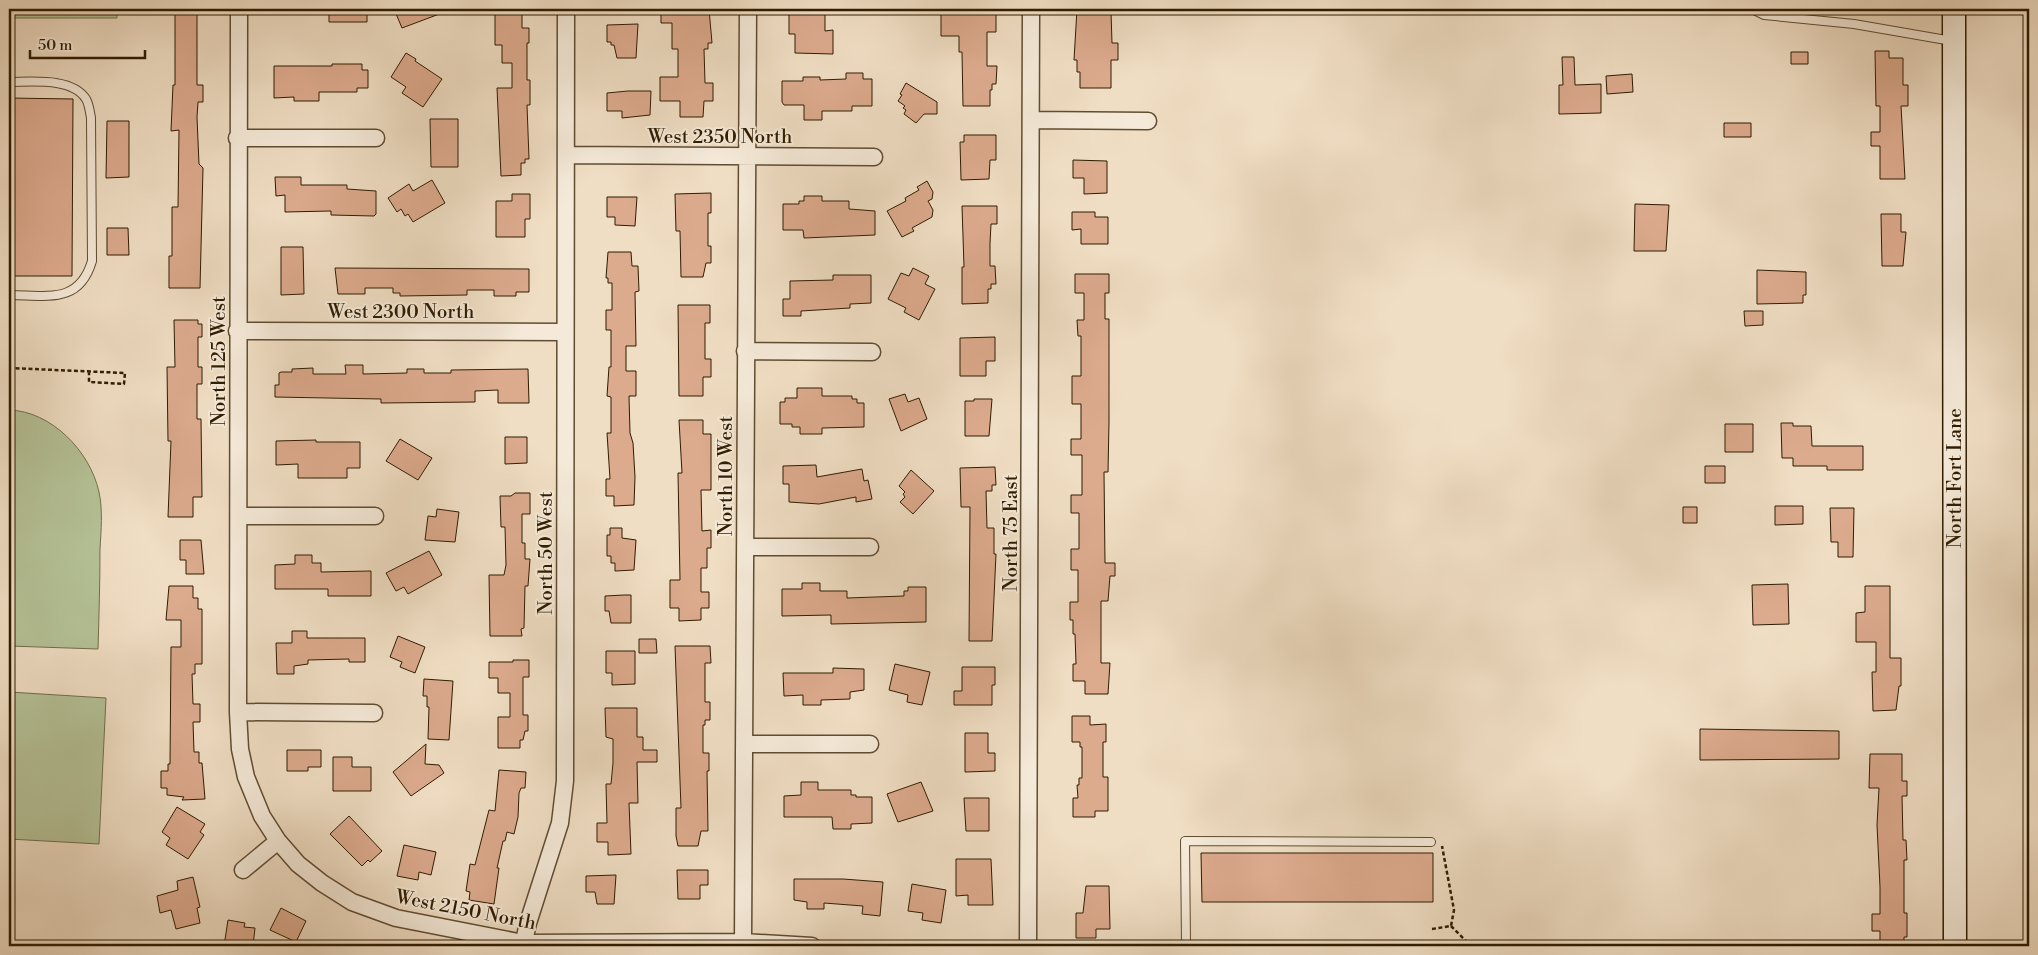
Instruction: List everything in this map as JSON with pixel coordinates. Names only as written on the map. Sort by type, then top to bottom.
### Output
[{"type":"street","name":"North 125 West","points":[[238,712],[239,516],[237,330],[239,9]]},
{"type":"street","name":"North 50 West","points":[[523,944],[560,822],[566,781],[566,9]]},
{"type":"street","name":"North 10 West","points":[[743,942],[748,9]]},
{"type":"street","name":"North 75 East","points":[[1028,946],[1031,9]]},
{"type":"street","name":"North Fort Lane","points":[[1954,9],[1955,946]]},
{"type":"street","points":[[1031,120],[1148,121]]},
{"type":"street","points":[[238,138],[376,138]]},
{"type":"street","name":"West 2350 North","points":[[566,154],[874,157]]},
{"type":"street","name":"West 2300 North","points":[[237,330],[566,332]]},
{"type":"street","points":[[745,351],[872,352]]},
{"type":"street","points":[[239,516],[375,516]]},
{"type":"street","points":[[745,547],[870,547]]},
{"type":"street","points":[[238,712],[374,713]]},
{"type":"street","name":"West 2150 North","points":[[238,712],[240,749],[246,777],[262,816],[278,841],[298,864],[322,883],[352,902],[396,918],[523,944],[743,942],[812,946]]},
{"type":"street","points":[[745,744],[870,744]]},
{"type":"street","points":[[243,870],[278,841]]},
{"type":"lane","points":[[1752,9],[1764,15],[1854,24],[1954,41]]},
{"type":"lane","points":[[9,82],[60,84],[77,90],[86,100],[91,118],[92,261],[89,272],[76,290],[59,296],[9,295]]},
{"type":"lane","points":[[1186,946],[1186,841],[1431,842]]},
{"type":"path","points":[[9,368],[89,371],[125,373],[124,384],[89,382],[89,371]]},
{"type":"path","points":[[1431,842],[1442,846],[1454,910],[1451,926]]},
{"type":"path","points":[[1432,929],[1451,926]]},
{"type":"path","points":[[1451,926],[1471,946]]},
{"type":"green space","points":[[9,9],[117,9],[117,18],[9,18]]},
{"type":"green space","points":[[9,410],[25,412],[40,417],[54,426],[78,448],[94,477],[99,492],[101,513],[98,649],[9,646]]},
{"type":"green space","points":[[9,692],[106,698],[99,844],[9,839]]},
{"type":"building","points":[[175,9],[197,9],[197,85],[203,85],[203,102],[198,102],[197,117],[199,164],[203,168],[200,288],[169,288],[169,256],[172,256],[172,207],[178,207],[179,130],[171,131],[173,85],[175,85]]},
{"type":"building","points":[[329,9],[367,9],[367,22],[329,22]]},
{"type":"building","points":[[394,9],[450,9],[450,10],[402,28]]},
{"type":"building","points":[[495,9],[522,9],[522,28],[529,28],[527,80],[530,80],[530,105],[527,105],[529,159],[525,159],[525,163],[521,163],[521,175],[501,176],[497,88],[512,88],[512,63],[502,63],[502,45],[495,45]]},
{"type":"building","points":[[661,9],[709,9],[712,43],[708,43],[708,49],[704,49],[705,83],[713,83],[713,101],[704,101],[703,117],[680,117],[680,101],[660,101],[660,77],[678,77],[678,49],[672,49],[672,23],[661,23]]},
{"type":"building","points":[[789,9],[810,9],[825,13],[825,31],[833,30],[833,54],[795,53],[795,34],[789,34]]},
{"type":"building","points":[[1077,9],[1109,9],[1109,12],[1111,12],[1112,43],[1118,43],[1118,60],[1111,60],[1111,88],[1080,88],[1080,72],[1077,72],[1077,60],[1074,60]]},
{"type":"building","points":[[941,13],[996,13],[996,32],[987,32],[987,66],[997,66],[996,84],[992,84],[992,90],[990,90],[990,106],[963,106],[962,52],[959,52],[959,36],[941,36]]},
{"type":"building","points":[[638,24],[636,58],[617,58],[614,45],[611,45],[611,42],[607,42],[607,25]]},
{"type":"building","points":[[1875,51],[1889,51],[1889,58],[1903,58],[1903,85],[1908,85],[1908,106],[1901,106],[1905,179],[1880,179],[1880,146],[1871,146],[1871,132],[1880,132],[1880,106],[1876,106]]},
{"type":"building","points":[[1791,52],[1808,52],[1808,64],[1791,64]]},
{"type":"building","points":[[406,53],[442,79],[423,107],[402,93],[406,87],[391,77]]},
{"type":"building","points":[[1562,57],[1574,57],[1575,85],[1601,84],[1601,113],[1559,114],[1559,85],[1563,85]]},
{"type":"building","points":[[332,64],[362,64],[362,70],[368,70],[368,88],[357,88],[357,92],[319,92],[319,101],[294,101],[294,97],[274,98],[274,66],[332,66]]},
{"type":"building","points":[[846,73],[863,73],[863,79],[872,79],[872,106],[852,106],[852,111],[822,111],[822,120],[804,120],[804,105],[784,105],[782,102],[782,81],[803,81],[803,77],[820,77],[820,80],[846,79]]},
{"type":"building","points":[[1632,74],[1633,92],[1607,94],[1606,76]]},
{"type":"building","points":[[906,83],[937,102],[937,114],[924,114],[916,123],[904,114],[906,110],[903,108],[905,106],[898,101]]},
{"type":"building","points":[[651,91],[650,115],[622,118],[622,111],[607,111],[607,93]]},
{"type":"building","points":[[9,98],[73,99],[72,276],[9,276]]},
{"type":"building","points":[[430,119],[458,119],[458,167],[431,167]]},
{"type":"building","points":[[107,121],[129,121],[129,177],[106,178]]},
{"type":"building","points":[[1724,123],[1751,123],[1751,137],[1724,137]]},
{"type":"building","points":[[964,135],[996,135],[996,160],[990,160],[989,179],[961,180],[960,142],[964,142]]},
{"type":"building","points":[[1073,160],[1107,161],[1107,193],[1084,194],[1084,178],[1073,178]]},
{"type":"building","points":[[275,177],[301,177],[301,185],[347,185],[347,189],[376,191],[376,214],[374,216],[331,215],[331,211],[285,212],[285,195],[276,196]]},
{"type":"building","points":[[432,180],[445,203],[413,222],[408,214],[405,216],[401,209],[397,212],[388,198],[409,184],[413,191]]},
{"type":"building","points":[[927,181],[933,192],[932,199],[928,201],[933,210],[932,217],[912,228],[914,231],[902,237],[887,211],[906,201],[905,198],[919,190],[917,187]]},
{"type":"building","points":[[711,193],[711,213],[708,213],[708,246],[711,246],[711,263],[706,263],[703,277],[681,277],[680,231],[676,231],[675,194]]},
{"type":"building","points":[[512,194],[530,194],[530,219],[525,219],[525,237],[496,237],[496,201],[512,201]]},
{"type":"building","points":[[804,196],[822,196],[822,201],[849,201],[849,209],[875,211],[875,235],[804,238],[803,230],[783,230],[783,204],[799,204],[799,201],[804,201]]},
{"type":"building","points":[[607,197],[637,197],[635,226],[615,225],[615,217],[607,217]]},
{"type":"building","points":[[1635,204],[1669,205],[1666,251],[1634,251]]},
{"type":"building","points":[[962,206],[997,206],[997,224],[991,224],[990,243],[990,266],[995,266],[996,284],[991,284],[991,289],[988,289],[988,303],[962,304],[962,267],[964,267]]},
{"type":"building","points":[[1072,212],[1095,212],[1095,217],[1108,217],[1108,244],[1081,244],[1081,229],[1072,230]]},
{"type":"building","points":[[1881,214],[1901,214],[1901,232],[1906,232],[1903,266],[1882,266]]},
{"type":"building","points":[[107,228],[128,228],[129,255],[107,255]]},
{"type":"building","points":[[281,247],[303,247],[304,294],[281,295]]},
{"type":"building","points":[[608,252],[631,252],[632,266],[638,266],[639,291],[635,292],[636,346],[626,346],[626,371],[636,371],[636,396],[629,396],[630,433],[633,443],[635,477],[634,505],[614,506],[614,496],[606,496],[606,479],[610,479],[607,433],[611,433],[611,397],[607,396],[609,367],[611,367],[611,330],[606,330],[606,310],[612,310],[612,283],[608,283],[608,278],[606,278]]},
{"type":"building","points":[[335,268],[529,269],[529,292],[516,292],[516,296],[494,296],[494,290],[467,290],[467,295],[400,296],[400,293],[393,293],[393,288],[365,288],[365,294],[338,294]]},
{"type":"building","points":[[913,268],[929,276],[925,284],[935,289],[919,320],[904,312],[906,308],[888,299],[901,273],[909,276]]},
{"type":"building","points":[[1757,270],[1806,272],[1806,295],[1803,295],[1803,303],[1757,304]]},
{"type":"building","points":[[1075,274],[1109,274],[1109,293],[1105,293],[1105,319],[1109,319],[1109,422],[1108,472],[1104,472],[1105,563],[1115,563],[1115,576],[1110,576],[1108,601],[1101,601],[1101,663],[1110,663],[1108,694],[1085,694],[1085,681],[1073,681],[1073,664],[1076,664],[1075,634],[1073,634],[1073,620],[1070,620],[1070,602],[1078,602],[1078,570],[1071,570],[1071,549],[1079,549],[1079,513],[1071,513],[1071,495],[1082,495],[1082,455],[1071,455],[1071,439],[1081,439],[1081,404],[1072,404],[1072,376],[1081,376],[1081,336],[1078,336],[1077,320],[1084,320],[1084,293],[1075,293]]},
{"type":"building","points":[[833,275],[871,275],[871,303],[850,304],[850,308],[801,311],[801,316],[783,316],[783,299],[790,299],[790,281],[833,280]]},
{"type":"building","points":[[678,305],[710,305],[710,323],[705,323],[705,359],[711,359],[711,377],[703,377],[703,396],[679,396]]},
{"type":"building","points":[[1744,311],[1763,311],[1763,325],[1745,326]]},
{"type":"building","points":[[174,320],[198,320],[198,324],[202,324],[202,337],[198,337],[198,367],[202,367],[202,384],[197,384],[197,419],[201,419],[202,497],[193,497],[193,517],[168,517],[171,441],[168,441],[167,367],[175,367]]},
{"type":"building","points":[[995,337],[995,361],[986,361],[986,376],[960,376],[960,338]]},
{"type":"building","points":[[345,365],[363,365],[363,374],[407,373],[407,369],[424,369],[424,373],[451,373],[451,370],[528,369],[529,403],[498,403],[498,390],[475,391],[475,402],[381,403],[381,399],[275,397],[275,385],[279,385],[279,373],[281,372],[292,372],[292,369],[313,368],[313,374],[346,374]]},
{"type":"building","points":[[797,388],[822,388],[822,396],[852,396],[852,399],[857,399],[857,403],[864,403],[864,427],[822,428],[822,434],[800,434],[800,427],[792,427],[792,424],[780,424],[780,402],[785,402],[785,398],[797,398]]},
{"type":"building","points":[[905,394],[908,402],[919,398],[927,419],[901,431],[889,399]]},
{"type":"building","points":[[974,399],[992,399],[989,436],[965,436],[965,401],[974,401]]},
{"type":"building","points":[[679,420],[703,420],[703,434],[711,434],[711,490],[701,490],[702,531],[711,530],[711,548],[707,548],[707,568],[701,568],[701,592],[709,592],[709,608],[701,608],[701,620],[679,621],[679,608],[670,608],[670,580],[680,580],[678,473],[682,473]]},
{"type":"building","points":[[1781,423],[1793,423],[1793,426],[1811,426],[1812,446],[1863,446],[1863,470],[1827,470],[1827,466],[1793,466],[1793,458],[1782,458]]},
{"type":"building","points":[[1725,424],[1753,424],[1753,452],[1725,452]]},
{"type":"building","points":[[505,437],[527,437],[527,463],[505,464]]},
{"type":"building","points":[[400,439],[432,458],[418,480],[386,461]]},
{"type":"building","points":[[316,440],[316,442],[360,442],[360,468],[347,468],[347,478],[298,478],[298,464],[276,465],[276,441]]},
{"type":"building","points":[[816,465],[817,477],[862,469],[864,481],[868,480],[872,499],[856,502],[856,497],[819,504],[789,502],[789,484],[783,484],[783,466]]},
{"type":"building","points":[[1705,466],[1725,466],[1725,483],[1705,483]]},
{"type":"building","points":[[995,467],[996,485],[992,485],[992,491],[986,491],[987,528],[994,528],[994,554],[996,554],[992,641],[969,641],[970,507],[961,507],[960,468]]},
{"type":"building","points":[[911,470],[934,491],[913,514],[900,502],[905,497],[903,494],[905,492],[899,486]]},
{"type":"building","points":[[515,493],[530,493],[530,514],[522,514],[522,543],[525,543],[525,559],[530,559],[528,586],[525,586],[524,628],[521,629],[522,636],[490,636],[489,575],[504,575],[506,565],[505,527],[501,527],[500,496],[511,496]]},
{"type":"building","points":[[1775,506],[1803,506],[1803,524],[1775,525]]},
{"type":"building","points":[[1683,507],[1697,507],[1697,523],[1683,523]]},
{"type":"building","points":[[1830,508],[1854,508],[1853,557],[1838,557],[1838,542],[1831,542]]},
{"type":"building","points":[[437,509],[459,512],[455,542],[425,540],[428,516],[436,517]]},
{"type":"building","points":[[610,528],[622,528],[622,538],[636,540],[634,570],[615,571],[615,563],[611,563],[611,556],[607,556],[607,535],[610,535]]},
{"type":"building","points":[[180,540],[201,540],[204,574],[186,574],[186,560],[180,560]]},
{"type":"building","points":[[429,551],[442,575],[408,594],[404,587],[396,591],[386,573]]},
{"type":"building","points":[[295,555],[312,555],[312,563],[321,563],[321,572],[371,571],[371,596],[328,596],[328,589],[275,589],[275,565],[295,564]]},
{"type":"building","points":[[802,583],[820,583],[820,591],[847,591],[847,598],[904,596],[904,591],[908,591],[908,587],[926,587],[926,622],[831,624],[831,615],[782,616],[782,589],[802,589]]},
{"type":"building","points":[[1788,584],[1789,624],[1753,625],[1752,585]]},
{"type":"building","points":[[169,586],[193,586],[193,598],[198,598],[198,609],[202,609],[202,664],[195,664],[195,674],[192,674],[193,704],[200,704],[200,722],[193,722],[194,752],[199,752],[199,763],[202,763],[205,799],[182,800],[184,797],[167,795],[167,788],[161,788],[161,771],[168,771],[168,764],[170,764],[171,647],[181,647],[181,620],[166,620]]},
{"type":"building","points":[[1865,586],[1890,586],[1890,658],[1901,658],[1901,686],[1899,686],[1896,710],[1873,711],[1872,672],[1876,672],[1876,642],[1856,642],[1856,613],[1865,612]]},
{"type":"building","points":[[631,595],[631,623],[611,623],[609,611],[605,611],[605,596]]},
{"type":"building","points":[[292,631],[307,631],[307,638],[365,638],[365,662],[349,662],[349,659],[308,660],[308,664],[294,666],[294,674],[277,674],[276,643],[292,643]]},
{"type":"building","points":[[398,636],[425,647],[415,673],[400,667],[402,662],[390,657]]},
{"type":"building","points":[[639,639],[656,639],[657,653],[639,653]]},
{"type":"building","points":[[675,646],[710,646],[711,663],[705,663],[705,702],[710,702],[710,720],[705,720],[705,725],[703,725],[703,753],[709,753],[709,771],[707,771],[708,831],[701,831],[698,846],[678,846],[676,836],[676,808],[681,808]]},
{"type":"building","points":[[606,651],[635,651],[635,684],[612,685],[612,673],[606,673]]},
{"type":"building","points":[[513,660],[529,660],[529,677],[523,677],[523,715],[528,715],[528,731],[525,731],[523,740],[520,740],[520,748],[498,748],[498,717],[510,717],[510,693],[498,693],[498,678],[489,678],[489,662],[513,662]]},
{"type":"building","points":[[895,664],[930,672],[922,705],[907,702],[908,695],[889,690]]},
{"type":"building","points":[[962,667],[995,667],[995,685],[992,685],[992,705],[954,705],[954,691],[962,691]]},
{"type":"building","points":[[833,668],[864,669],[864,690],[850,692],[850,699],[821,700],[821,705],[803,705],[803,695],[784,696],[783,673],[833,673]]},
{"type":"building","points":[[424,679],[453,681],[449,740],[428,739],[429,707],[427,707],[427,696],[423,696]]},
{"type":"building","points":[[605,708],[637,708],[637,737],[643,737],[643,750],[657,750],[657,762],[637,762],[638,803],[629,803],[631,854],[608,855],[608,842],[597,842],[597,823],[607,823],[606,784],[611,784],[613,763],[613,739],[606,737]]},
{"type":"building","points":[[1072,716],[1090,716],[1090,725],[1106,724],[1106,742],[1103,742],[1103,777],[1108,777],[1108,811],[1095,811],[1095,817],[1073,817],[1073,798],[1078,798],[1077,785],[1079,785],[1079,778],[1082,778],[1082,747],[1080,747],[1080,742],[1072,742]]},
{"type":"building","points":[[1700,729],[1839,731],[1839,759],[1700,760]]},
{"type":"building","points":[[965,733],[988,733],[988,753],[995,753],[995,771],[965,772]]},
{"type":"building","points":[[426,744],[425,764],[439,765],[444,773],[411,796],[393,772]]},
{"type":"building","points":[[287,750],[321,750],[321,767],[308,767],[308,771],[287,771]]},
{"type":"building","points":[[1870,754],[1902,754],[1902,781],[1907,781],[1907,796],[1902,796],[1903,840],[1906,840],[1907,860],[1904,860],[1904,913],[1907,913],[1907,937],[1904,937],[1904,946],[1880,946],[1880,931],[1872,931],[1872,914],[1880,914],[1877,825],[1879,788],[1869,788]]},
{"type":"building","points":[[333,757],[352,757],[352,767],[371,767],[371,791],[333,791]]},
{"type":"building","points":[[499,770],[526,772],[525,788],[521,788],[519,793],[518,817],[514,834],[507,832],[505,841],[503,841],[497,868],[499,868],[494,904],[469,900],[470,892],[466,891],[470,864],[475,865],[489,810],[495,811]]},
{"type":"building","points":[[801,782],[818,782],[818,790],[851,790],[851,795],[856,795],[856,797],[872,797],[872,823],[851,824],[851,829],[833,829],[832,817],[784,817],[784,796],[801,795]]},
{"type":"building","points":[[921,782],[933,811],[898,822],[887,794]]},
{"type":"building","points":[[964,798],[989,798],[989,831],[966,831]]},
{"type":"building","points":[[177,807],[205,824],[200,832],[204,835],[188,859],[166,845],[170,838],[162,832]]},
{"type":"building","points":[[349,816],[382,851],[370,862],[368,860],[362,866],[330,834]]},
{"type":"building","points":[[404,845],[436,852],[431,875],[419,872],[418,880],[397,876]]},
{"type":"building","points":[[1201,853],[1433,853],[1433,902],[1202,902]]},
{"type":"building","points":[[956,859],[991,859],[993,905],[968,905],[968,895],[956,896]]},
{"type":"building","points":[[677,870],[708,870],[708,885],[700,885],[700,899],[678,899]]},
{"type":"building","points":[[616,875],[614,904],[597,904],[595,892],[586,892],[586,876]]},
{"type":"building","points":[[193,877],[200,907],[197,908],[200,923],[176,929],[171,910],[160,913],[157,896],[178,890],[177,881]]},
{"type":"building","points":[[794,879],[843,879],[883,882],[880,916],[862,914],[863,906],[824,903],[824,909],[807,909],[807,902],[794,900]]},
{"type":"building","points":[[912,884],[946,890],[941,923],[922,920],[923,913],[908,911]]},
{"type":"building","points":[[1086,886],[1109,886],[1110,929],[1096,929],[1096,938],[1076,938],[1076,913],[1083,913]]},
{"type":"building","points":[[281,908],[306,921],[296,942],[270,930]]},
{"type":"building","points":[[228,920],[245,923],[244,927],[255,928],[253,946],[224,946]]}]
